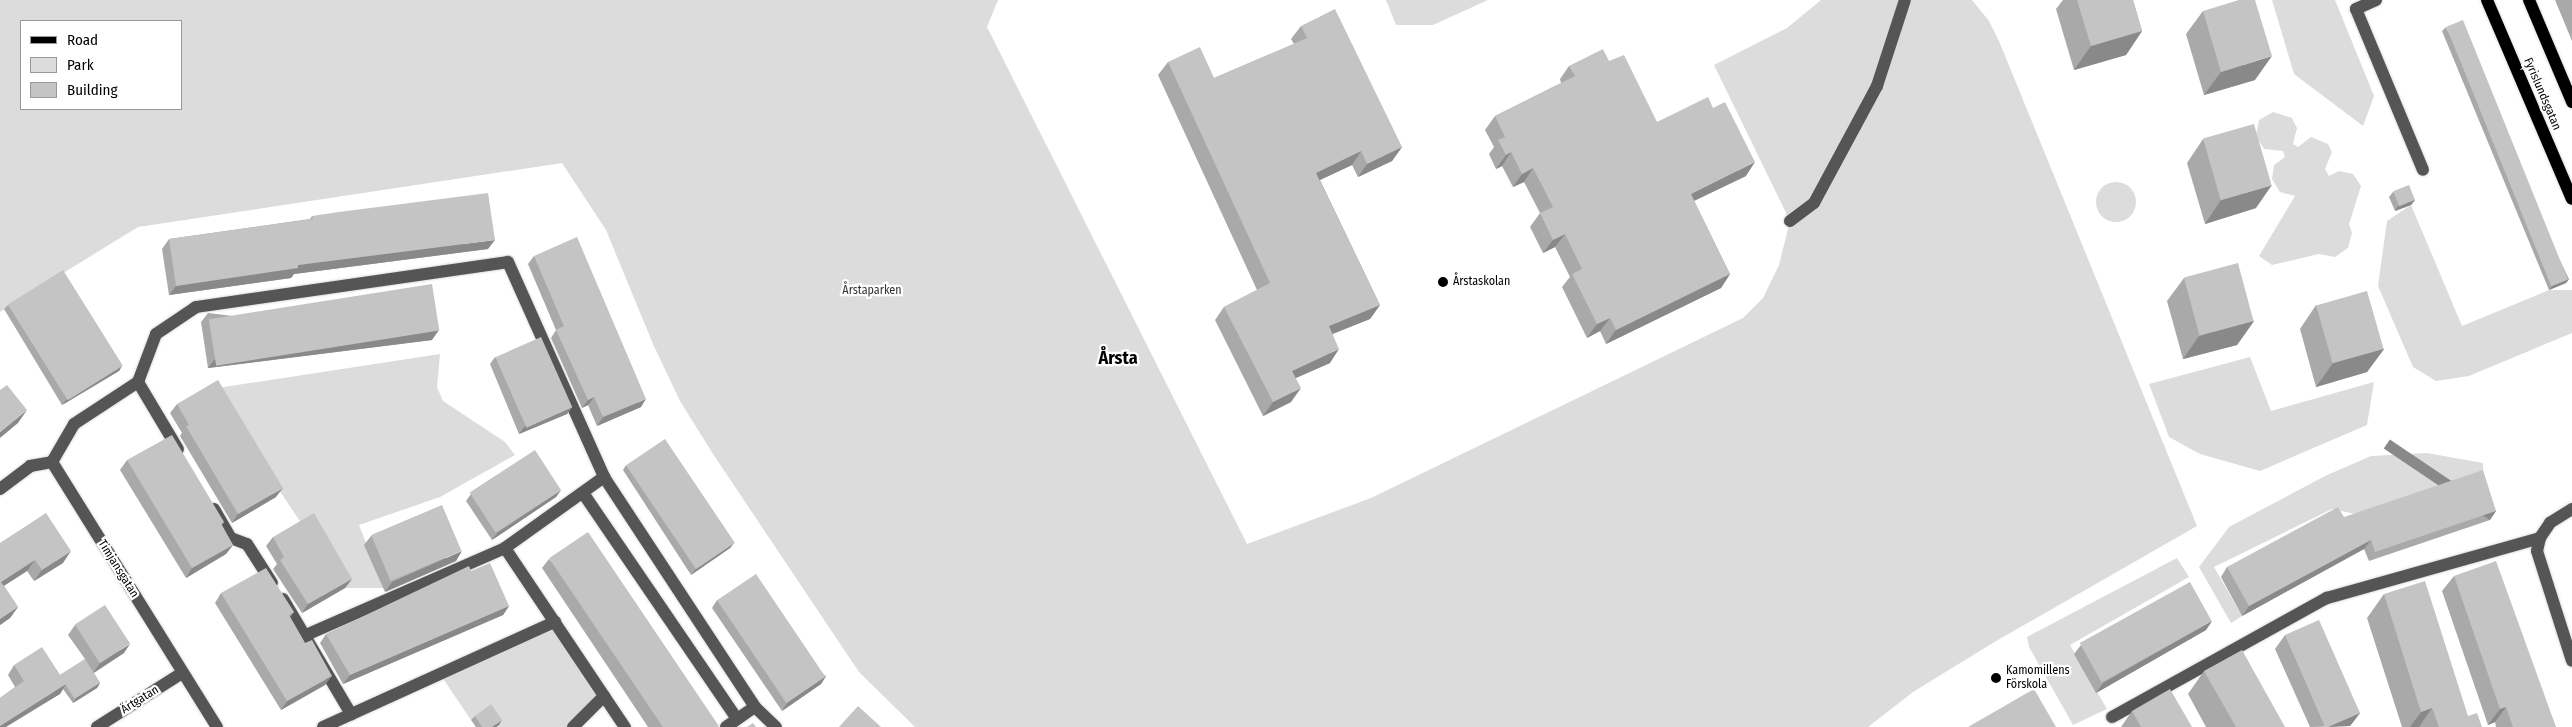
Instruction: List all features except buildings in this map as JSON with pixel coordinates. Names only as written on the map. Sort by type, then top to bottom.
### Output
[{"type":"main road","name":"Fyrislundsgatan","points":[[2487,0],[2572,199]]},
{"type":"main road","name":"Fyrislundsgatan","points":[[2529,0],[2572,102]]},
{"type":"street","points":[[1790,221],[1814,203],[1872,94],[1905,0]]},
{"type":"street","points":[[2376,0],[2354,4],[2423,170]]},
{"type":"street","points":[[0,489],[30,466],[52,462],[74,424],[138,382],[156,334],[196,307],[508,262],[604,478],[755,707],[776,727]]},
{"type":"street","points":[[138,382],[187,464]]},
{"type":"street","name":"Timjansgatan","points":[[52,462],[216,727]]},
{"type":"street","points":[[306,635],[505,548],[604,478]]},
{"type":"street","points":[[583,493],[737,720]]},
{"type":"street","points":[[206,497],[231,538],[248,544],[306,635],[351,714]]},
{"type":"street","points":[[2572,509],[2550,523],[2540,538],[2537,551],[2572,661]]},
{"type":"street","points":[[2112,717],[2170,692],[2327,598],[2416,578],[2540,538]]},
{"type":"street","points":[[505,548],[625,727]]},
{"type":"street","points":[[323,727],[555,622]]},
{"type":"street","name":"Ärtgatan","points":[[97,727],[182,673]]},
{"type":"street","points":[[573,727],[604,696]]},
{"type":"street","points":[[726,727],[755,707]]},
{"type":"green space","name":"Årstaparken","points":[[0,0],[998,0],[987,27],[1247,544],[1371,498],[1743,318],[1763,298],[1779,265],[1790,221],[1714,65],[1787,28],[1821,0],[1972,0],[1989,21],[1999,41],[2197,526],[1996,641],[1913,692],[1868,727],[915,727],[859,672],[713,454],[680,401],[653,344],[606,230],[562,163],[138,227],[0,312]]},
{"type":"green space","points":[[1386,0],[1488,0],[1433,25],[1396,25]]},
{"type":"green space","points":[[2272,0],[2335,0],[2374,96],[2363,126],[2294,74]]},
{"type":"green space","points":[[2273,112],[2292,118],[2297,128],[2293,144],[2298,147],[2311,137],[2328,144],[2332,152],[2325,169],[2329,176],[2339,171],[2353,174],[2361,186],[2349,224],[2352,233],[2348,248],[2335,257],[2319,254],[2272,265],[2259,256],[2295,196],[2280,192],[2272,179],[2274,165],[2285,157],[2283,151],[2264,149],[2256,136],[2259,120]]},
{"type":"green space","points":[[2116,182],[2130,188],[2136,202],[2130,216],[2116,222],[2102,216],[2096,202],[2102,188]]},
{"type":"green space","points":[[2411,205],[2462,326],[2549,290],[2572,290],[2572,333],[2469,376],[2436,381],[2413,367],[2378,286],[2387,221]]},
{"type":"green space","points":[[440,354],[437,387],[443,401],[505,442],[515,455],[440,497],[359,525],[384,588],[345,588],[211,389]]},
{"type":"green space","points":[[2250,357],[2271,411],[2374,382],[2367,425],[2260,471],[2200,454],[2169,437],[2149,384]]},
{"type":"green space","points":[[2427,453],[2483,463],[2483,472],[2355,514],[2332,509],[2214,567],[2242,616],[2231,623],[2199,567],[2229,527],[2325,476],[2371,456]]},
{"type":"green space","points":[[2177,558],[2189,577],[2070,645],[2107,709],[2073,725],[2029,647],[2027,637]]},
{"type":"green space","points":[[555,622],[604,696],[567,727],[496,727],[487,709],[471,720],[440,674]]},
{"type":"place","name":"Årstaskolan","points":[[1443,282]]},
{"type":"place","name":"Kamomillens Förskola","points":[[1996,678]]},
{"type":"district","name":"Årsta","points":[[1118,358]]}]
